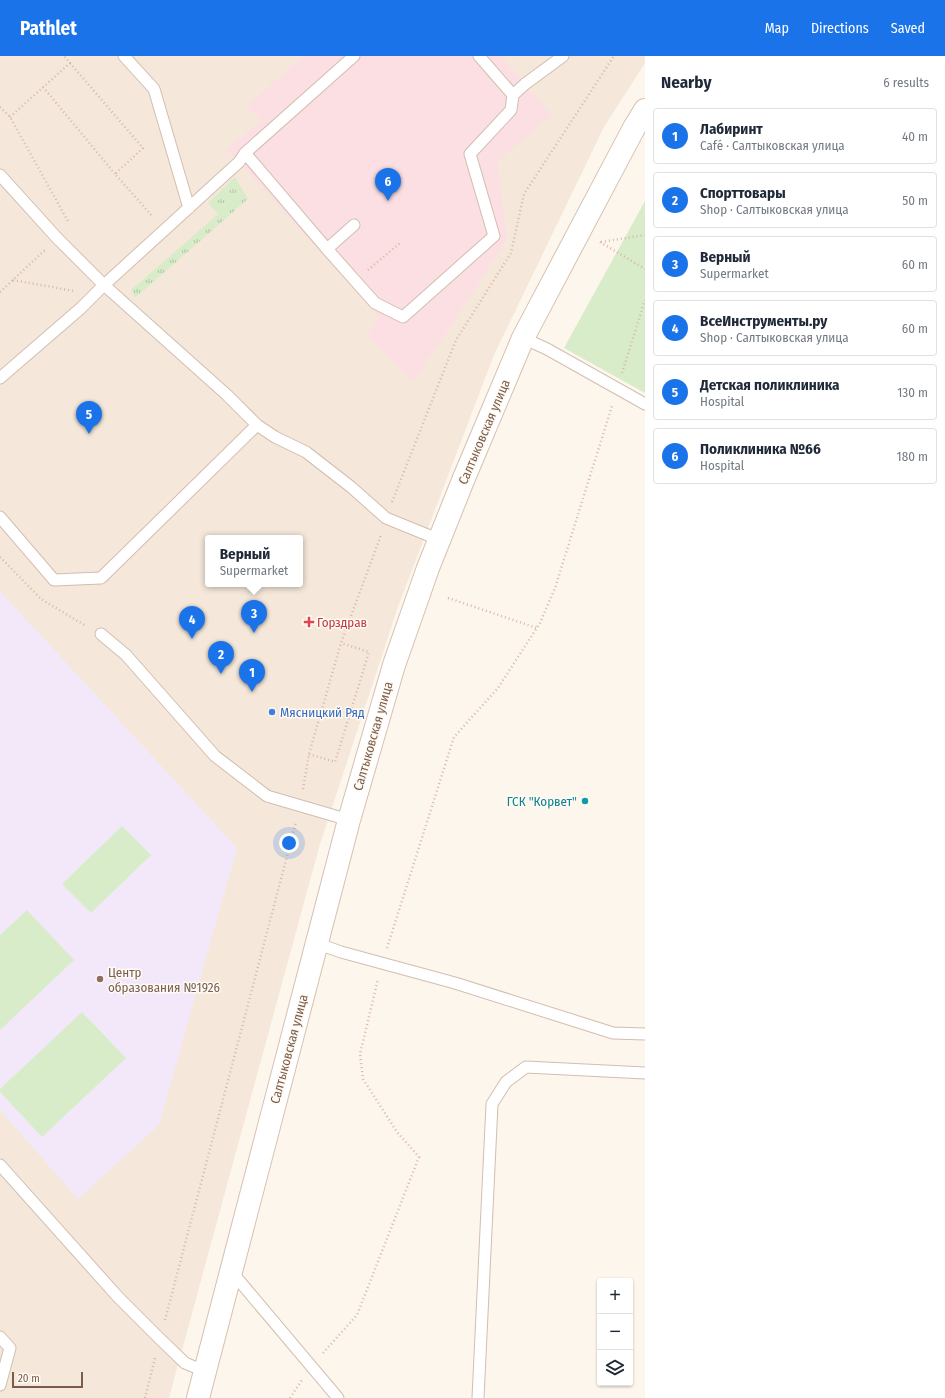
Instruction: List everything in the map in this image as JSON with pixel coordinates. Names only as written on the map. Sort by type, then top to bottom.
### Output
[{"type":"street","name":"Салтыковская улица","points":[[198,1398],[316,943],[349,820],[394,665],[421,589],[466,473],[523,338],[634,128],[645,110]]},
{"type":"lane","points":[[124,56],[154,89],[189,208]]},
{"type":"lane","points":[[0,378],[95,295],[104,285],[239,162],[245,153],[354,56]]},
{"type":"lane","points":[[479,56],[513,95]]},
{"type":"lane","points":[[245,153],[375,303],[403,317],[494,236],[470,154],[511,110],[513,95],[525,84],[563,56]]},
{"type":"lane","points":[[0,175],[104,285],[227,395],[257,425],[275,438],[306,452],[351,487],[386,518],[440,540]]},
{"type":"lane","points":[[327,248],[354,225]]},
{"type":"lane","points":[[523,338],[547,349],[645,404]]},
{"type":"lane","points":[[0,516],[54,580],[101,578],[257,425]]},
{"type":"lane","points":[[101,634],[126,656],[215,756],[267,796],[349,820]]},
{"type":"lane","points":[[316,943],[613,1033],[645,1034]]},
{"type":"lane","points":[[478,1398],[492,1104],[506,1082],[526,1067],[645,1073]]},
{"type":"lane","points":[[0,1165],[118,1297],[185,1363],[204,1371]]},
{"type":"lane","points":[[231,1271],[338,1398]]},
{"type":"lane","points":[[0,1337],[10,1348],[0,1385]]},
{"type":"path","points":[[64,56],[143,148],[115,174]]},
{"type":"path","points":[[145,1398],[300,806],[309,754],[341,643],[386,518],[456,340],[511,253],[524,194],[614,56]]},
{"type":"path","points":[[10,117],[70,63]]},
{"type":"path","points":[[43,88],[115,174],[165,230]]},
{"type":"path","points":[[0,107],[10,117],[70,224]]},
{"type":"path","points":[[645,235],[600,242],[645,269]]},
{"type":"path","points":[[0,292],[58,238]]},
{"type":"path","points":[[355,280],[400,243]]},
{"type":"path","points":[[13,280],[95,295]]},
{"type":"path","points":[[290,1398],[311,1366],[357,1315],[419,1157],[397,1132],[363,1079],[360,1054],[382,963],[454,737],[498,688],[537,628],[555,588],[645,300]]},
{"type":"path","points":[[0,557],[41,599],[101,634]]},
{"type":"path","points":[[448,598],[537,628]]},
{"type":"path","points":[[309,754],[335,762],[369,652],[341,643]]},
{"type":"shaded area","points":[[0,56],[645,56],[645,63],[604,127],[494,355],[398,607],[320,844],[169,1398],[0,1398]]},
{"type":"shaded area","points":[[303,56],[501,56],[552,115],[497,162],[507,239],[451,326],[413,381],[367,335],[379,317],[239,162],[226,150],[261,121],[247,106]]},
{"type":"shaded area","name":"Центр образования №1926","points":[[0,591],[237,848],[159,1125],[78,1199],[0,1110]]},
{"type":"green space","points":[[235,177],[248,199],[135,298],[131,290],[218,214],[208,203]]},
{"type":"green space","points":[[645,201],[645,393],[564,348]]},
{"type":"green space","points":[[122,826],[151,855],[91,913],[62,884]]},
{"type":"green space","points":[[27,910],[74,960],[0,1030],[0,935]]},
{"type":"green space","points":[[82,1012],[126,1058],[42,1137],[0,1092],[0,1089]]},
{"type":"place","name":"Поликлиника №66","points":[[388,201]]},
{"type":"place","name":"Детская поликлиника","points":[[89,434]]},
{"type":"place","name":"Горздрав","points":[[309,622]]},
{"type":"place","name":"Верный","points":[[254,633]]},
{"type":"place","name":"ВсеИнструменты.ру","points":[[192,639]]},
{"type":"place","name":"Спорттовары","points":[[221,674]]},
{"type":"place","name":"Лабиринт","points":[[252,692]]},
{"type":"place","name":"Мясницкий Ряд","points":[[272,712]]},
{"type":"place","name":"ГСК \"Корвет\"","points":[[585,801]]},
{"type":"place","name":"Центр образования №1926","points":[[100,979]]}]
